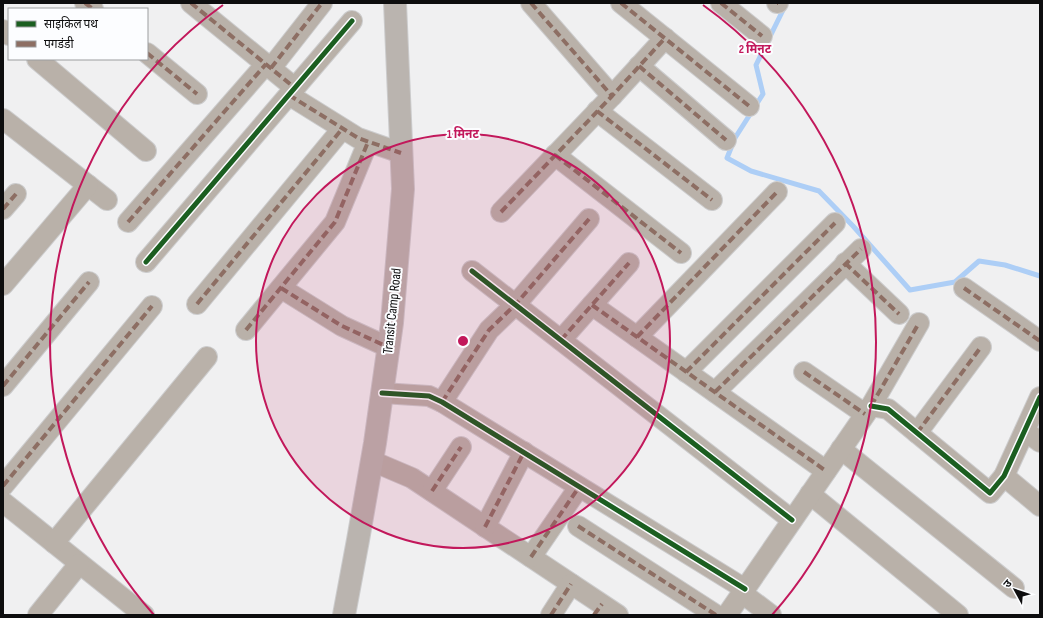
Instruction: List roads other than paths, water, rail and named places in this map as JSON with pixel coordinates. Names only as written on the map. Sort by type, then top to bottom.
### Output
[{"type":"main road","name":"Transit Camp Road","points":[[344,615],[372,461],[392,323],[403,189],[401,153],[399,8]]},
{"type":"street","points":[[191,3],[268,66],[292,92],[342,129],[358,138],[401,153]]},
{"type":"street","points":[[128,222],[268,66],[322,3]]},
{"type":"street","points":[[531,3],[612,96]]},
{"type":"street","points":[[621,3],[749,106]]},
{"type":"street","points":[[720,3],[762,36]]},
{"type":"street","points":[[146,262],[352,21]]},
{"type":"street","points":[[501,212],[612,96],[665,38]]},
{"type":"street","points":[[148,54],[197,94]]},
{"type":"street","points":[[38,60],[146,151]]},
{"type":"street","points":[[639,66],[726,140]]},
{"type":"street","points":[[597,111],[712,200]]},
{"type":"street","points":[[3,118],[107,200]]},
{"type":"street","points":[[196,304],[342,129]]},
{"type":"street","points":[[246,330],[335,222],[368,142]]},
{"type":"street","points":[[556,155],[681,253]]},
{"type":"street","points":[[3,285],[88,185]]},
{"type":"street","points":[[637,337],[777,192]]},
{"type":"street","points":[[3,209],[16,194]]},
{"type":"street","points":[[442,402],[489,330],[516,304],[589,219]]},
{"type":"street","points":[[686,372],[835,223]]},
{"type":"street","points":[[715,392],[860,249]]},
{"type":"street","points":[[561,340],[629,263]]},
{"type":"street","points":[[845,264],[899,314]]},
{"type":"street","points":[[472,271],[792,520]]},
{"type":"street","points":[[3,386],[89,282]]},
{"type":"street","points":[[280,288],[342,326],[388,346]]},
{"type":"street","points":[[964,288],[1040,341]]},
{"type":"street","points":[[592,305],[826,471]]},
{"type":"street","points":[[3,486],[152,306]]},
{"type":"street","points":[[727,615],[868,410],[919,323]]},
{"type":"street","points":[[917,433],[980,347]]},
{"type":"street","points":[[54,543],[207,357]]},
{"type":"street","points":[[804,372],[868,410],[888,409],[990,493],[1033,437],[1040,397]]},
{"type":"street","points":[[382,393],[430,396],[442,402],[524,452],[743,591],[771,615]]},
{"type":"street","points":[[432,491],[461,447]]},
{"type":"street","points":[[841,449],[1014,588]]},
{"type":"street","points":[[485,527],[524,452]]},
{"type":"street","points":[[372,461],[412,478],[571,584],[605,611]]},
{"type":"street","points":[[1004,476],[1040,506]]},
{"type":"street","points":[[531,557],[579,487]]},
{"type":"street","points":[[810,494],[958,615]]},
{"type":"street","points":[[3,502],[144,615]]},
{"type":"street","points":[[578,526],[716,615]]},
{"type":"street","points":[[38,615],[79,564]]},
{"type":"street","points":[[551,615],[571,584]]},
{"type":"waterway","points":[[785,6],[756,65],[763,94],[735,138],[727,158],[751,171],[819,191],[853,226],[910,290],[955,282],[979,261],[1005,265],[1040,276]]}]
